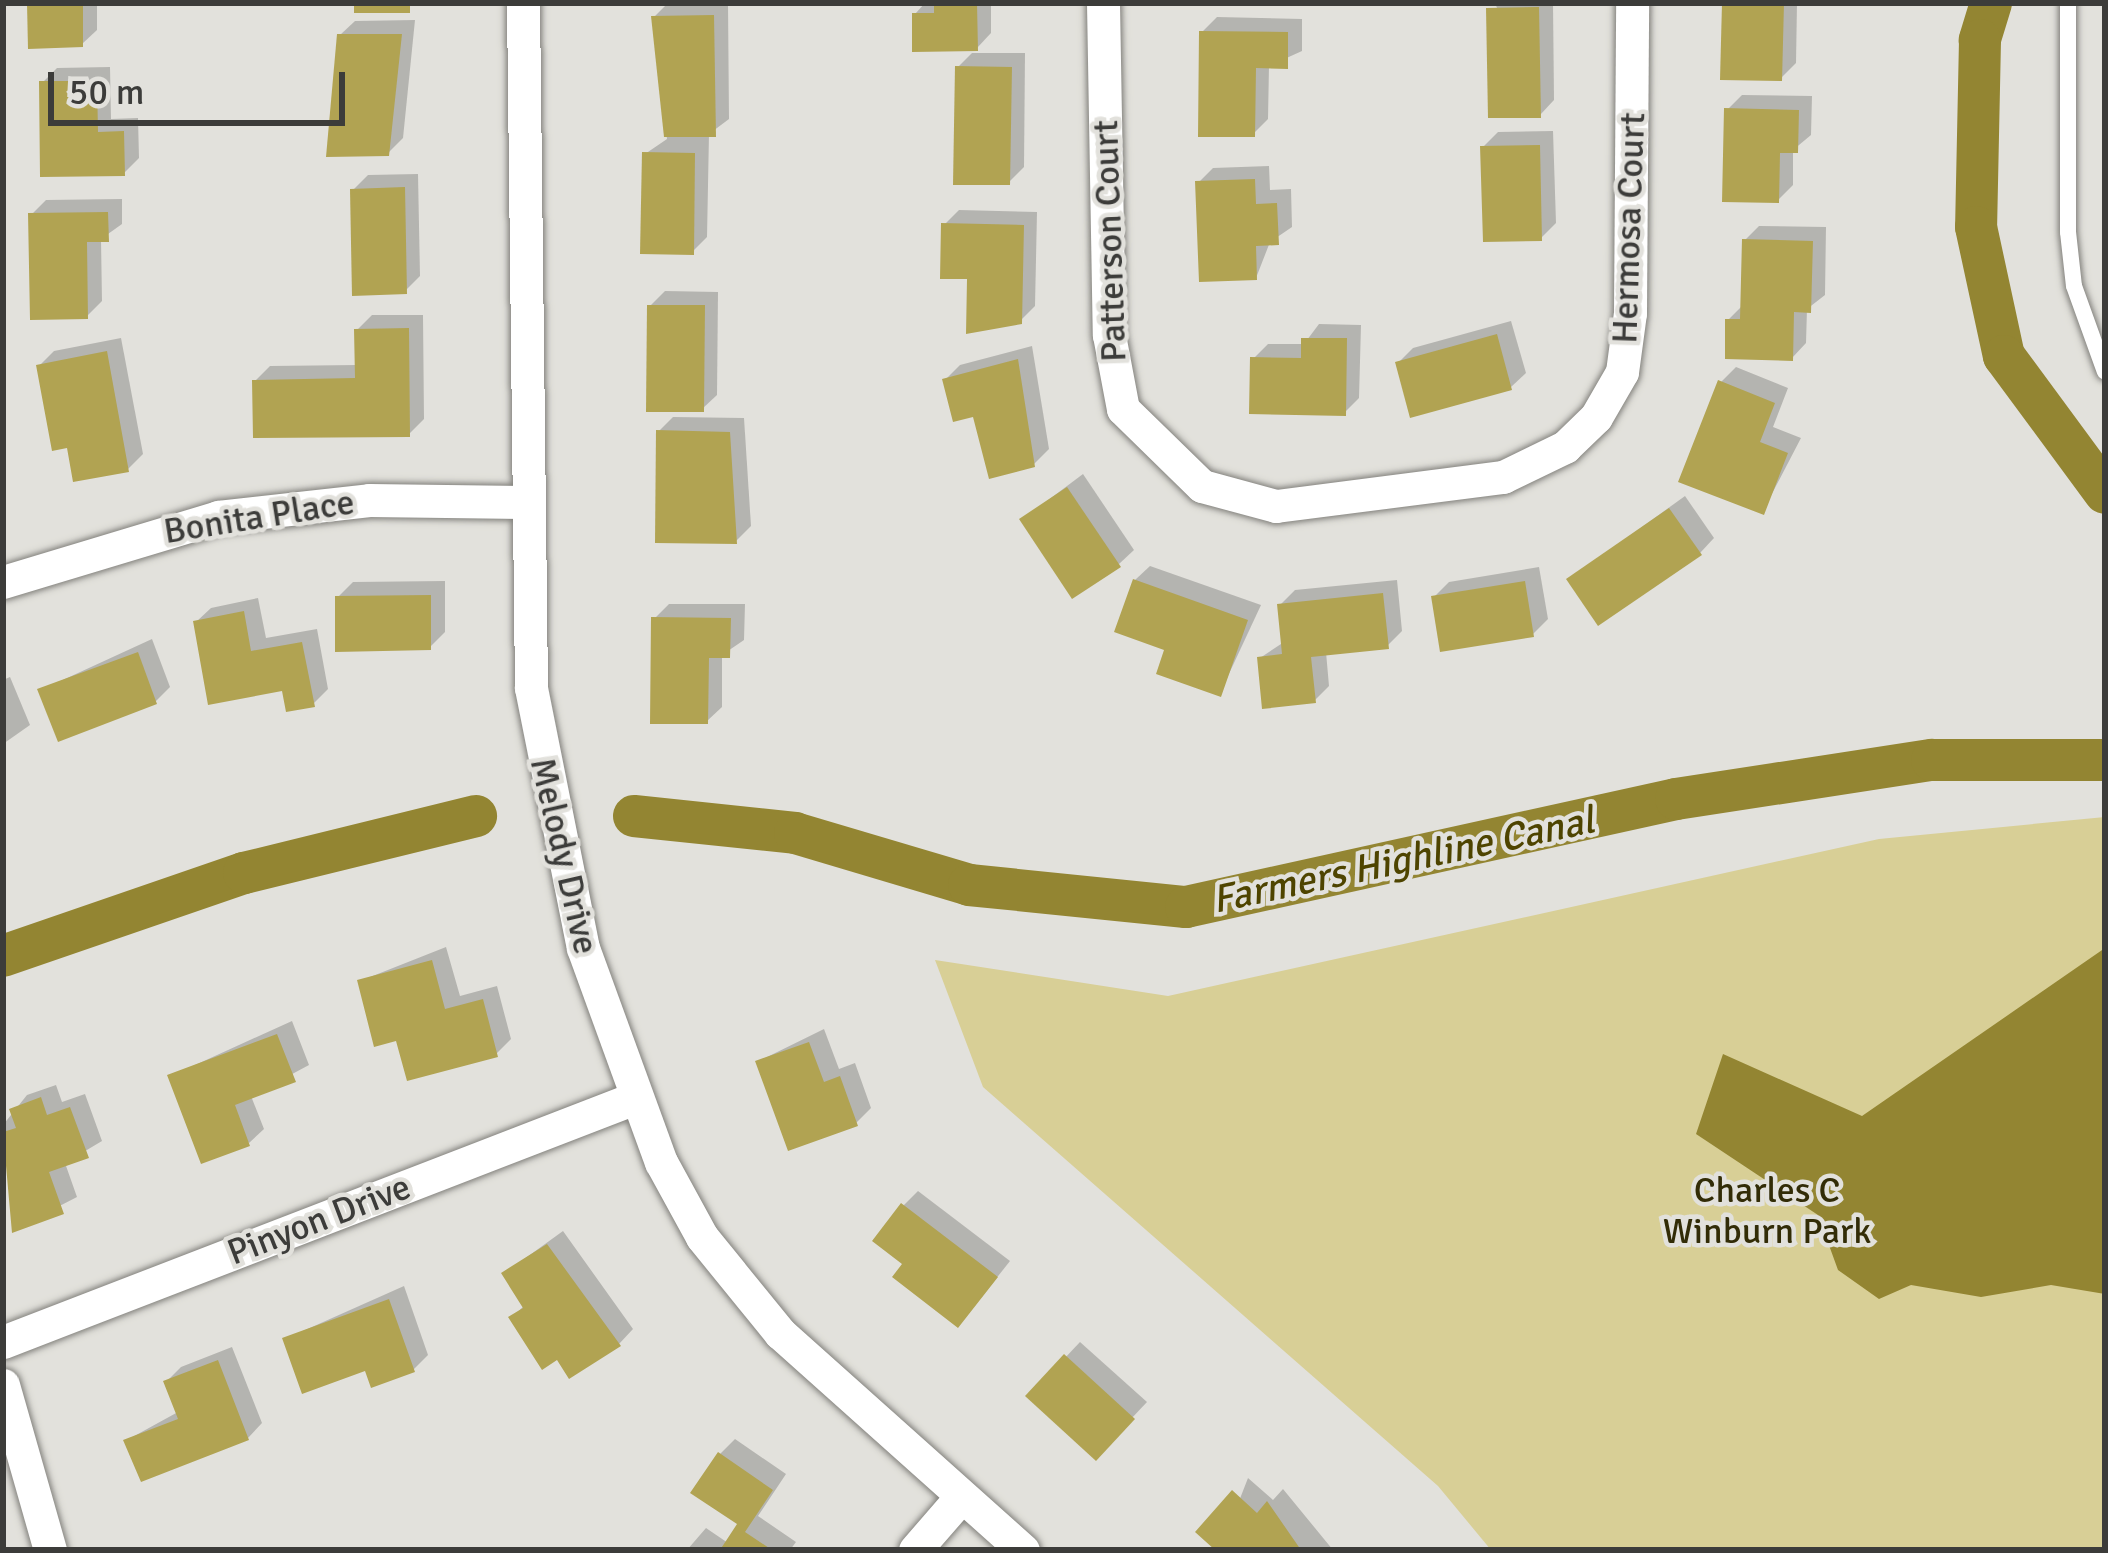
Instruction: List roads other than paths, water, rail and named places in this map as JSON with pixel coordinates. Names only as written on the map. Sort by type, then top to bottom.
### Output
[{"type":"street","name":"Melody Drive","points":[[523,3],[523,502],[550,827],[635,1098],[677,1195],[733,1280],[1023,1550]]},
{"type":"street","name":"Patterson Court","points":[[1103,3],[1109,335],[1124,409],[1150,445],[1219,492],[1276,506],[1373,499]]},
{"type":"street","name":"Hermosa Court","points":[[1373,499],[1469,487],[1546,460],[1611,396],[1630,313],[1632,3]]},
{"type":"street","name":"Bonita Place","points":[[3,582],[218,517],[369,500],[523,502]]},
{"type":"street","name":"Pinyon Drive","points":[[3,1342],[635,1098]]},
{"type":"street","points":[[3,1384],[50,1550]]},
{"type":"street","points":[[915,1550],[961,1497]]},
{"type":"lane","points":[[2068,3],[2074,286],[2105,372]]},
{"type":"waterway","points":[[1991,3],[1980,40],[1976,227],[2004,356],[2105,493]]},
{"type":"waterway","name":"Farmers Highline Canal","points":[[634,816],[795,833],[969,885],[1186,907],[1676,799],[1932,760],[2105,760]]},
{"type":"waterway","name":"Farmers Highline Canal","points":[[3,956],[244,873],[476,816]]},
{"type":"park label","name":"Charles C Winburn Park","points":[[1767,1210]]}]
